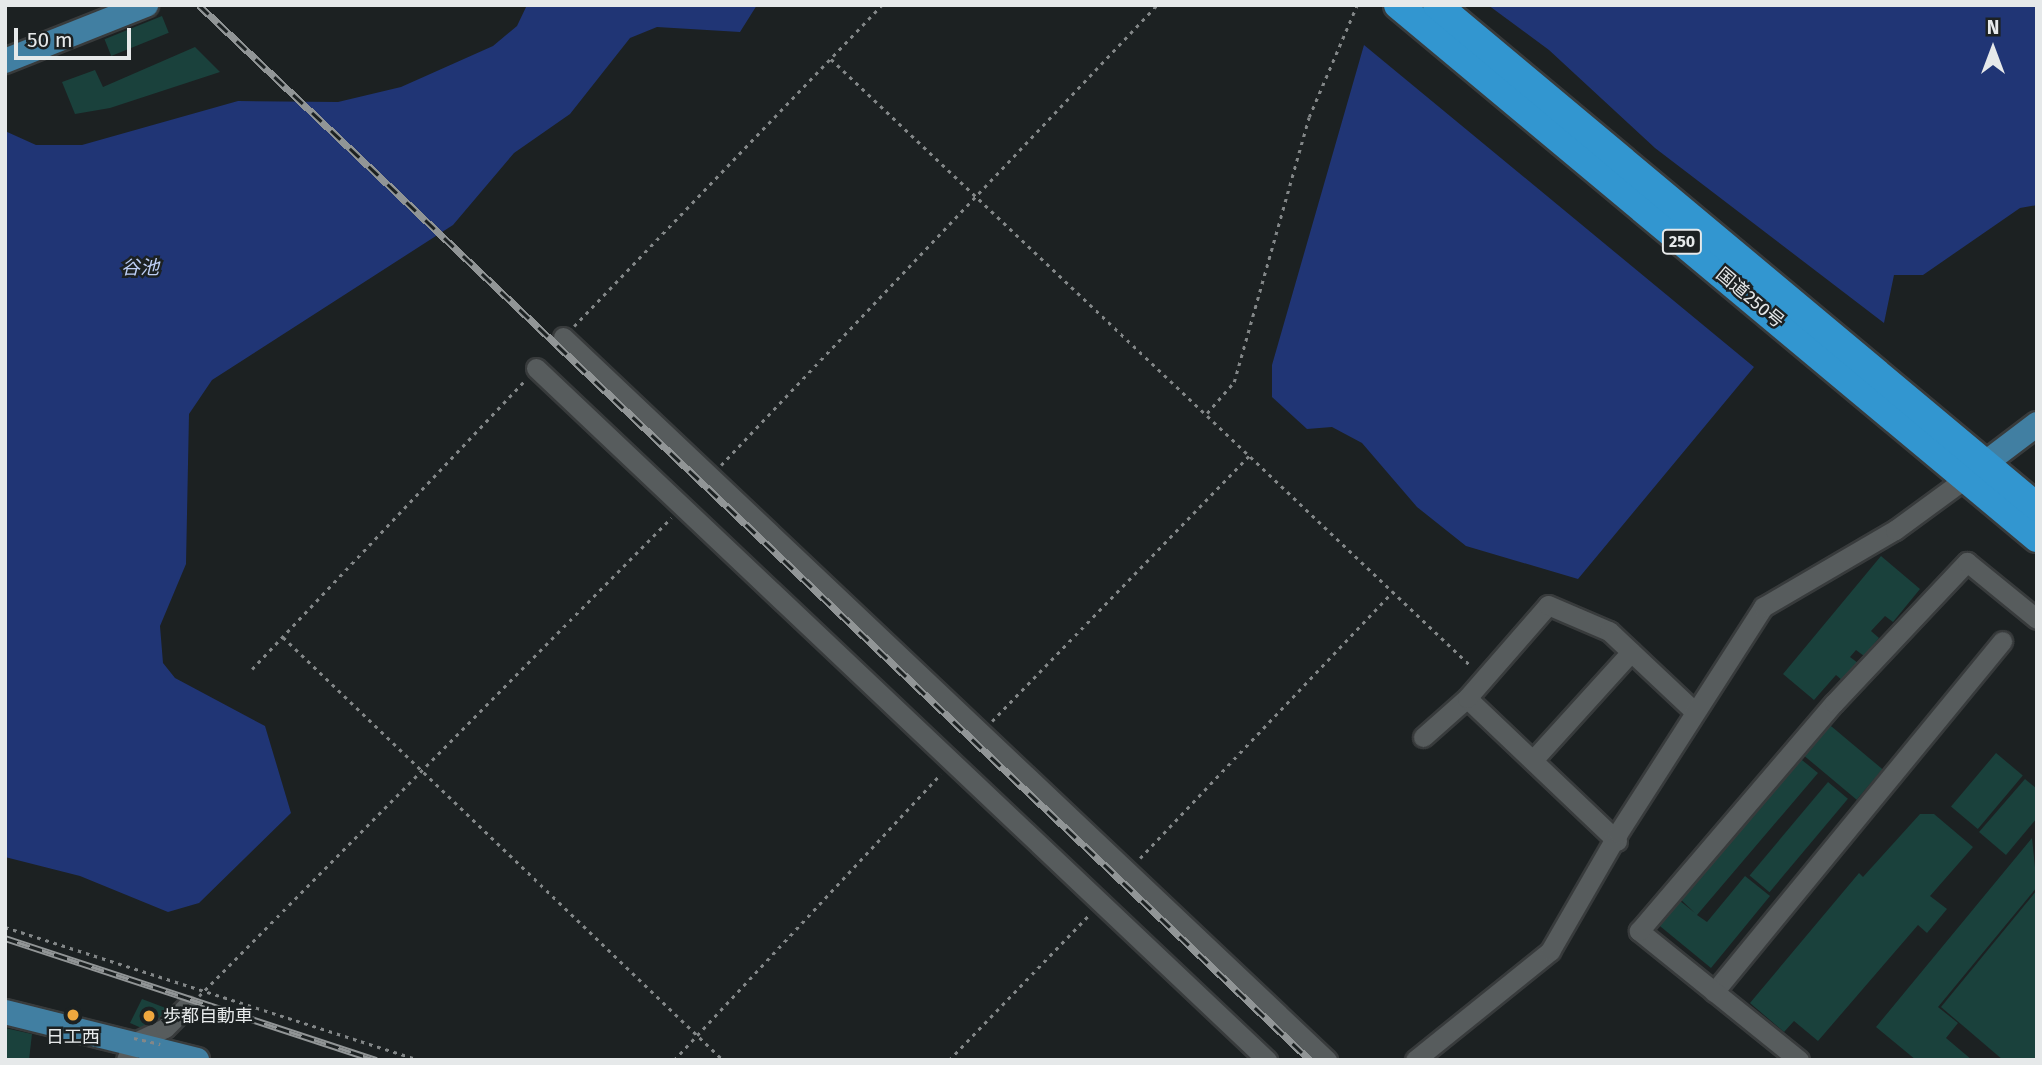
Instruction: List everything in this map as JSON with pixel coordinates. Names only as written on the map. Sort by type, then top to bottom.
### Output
[{"type":"highway","name":"国道250号","points":[[1398,5],[1975,470],[2037,507]]},
{"type":"highway","name":"国道250号","points":[[1437,5],[1975,470],[2037,538]]},
{"type":"main road","points":[[5,61],[146,5]]},
{"type":"main road","points":[[1975,470],[2037,424]]},
{"type":"main road","points":[[5,1012],[131,1047],[197,1060]]},
{"type":"street","points":[[563,337],[1327,1060]]},
{"type":"street","points":[[536,368],[1267,1060]]},
{"type":"street","points":[[1415,1060],[1550,951],[1695,712],[1763,607],[1895,530],[1975,470]]},
{"type":"street","points":[[1799,1060],[1639,931],[1834,704],[1967,562],[2037,619]]},
{"type":"street","points":[[1423,737],[1467,698],[1548,605],[1609,631],[1695,712]]},
{"type":"street","points":[[1714,992],[2002,641]]},
{"type":"street","points":[[1533,760],[1631,652]]},
{"type":"street","points":[[1467,698],[1617,841]]},
{"type":"street","points":[[131,1047],[165,1028],[187,1006]]},
{"type":"path","points":[[563,337],[882,5]]},
{"type":"path","points":[[1207,413],[1234,382],[1309,117],[1357,5]]},
{"type":"path","points":[[831,58],[1483,677]]},
{"type":"path","points":[[252,669],[536,368]]},
{"type":"path","points":[[1127,872],[1393,591]]},
{"type":"path","points":[[282,637],[723,1060]]},
{"type":"path","points":[[950,1060],[1100,904]]},
{"type":"path","points":[[5,927],[420,1060]]},
{"type":"path","points":[[131,1047],[160,1044]]},
{"type":"water","name":"谷池","points":[[527,5],[757,5],[740,32],[657,27],[630,38],[570,114],[514,153],[453,225],[212,380],[189,414],[186,564],[160,626],[163,663],[175,678],[265,726],[291,813],[199,903],[168,912],[80,876],[5,857],[5,131],[36,145],[82,145],[238,101],[338,102],[401,87],[493,46],[517,26]]},
{"type":"water","points":[[1488,5],[2037,5],[2037,205],[2020,208],[1923,275],[1894,275],[1884,323],[1655,148],[1549,50]]},
{"type":"water","points":[[1364,45],[1754,367],[1578,579],[1466,546],[1417,507],[1362,443],[1332,427],[1307,429],[1272,397],[1272,365]]},
{"type":"building","points":[[162,16],[169,33],[111,56],[105,39]]},
{"type":"building","points":[[195,47],[220,72],[110,108],[75,114],[62,82],[95,70],[103,87]]},
{"type":"building","points":[[1881,556],[1920,589],[1893,622],[1885,616],[1871,631],[1879,638],[1864,656],[1856,650],[1850,657],[1858,663],[1843,681],[1836,675],[1814,700],[1783,674]]},
{"type":"building","points":[[1825,721],[1882,769],[1857,800],[1799,752]]},
{"type":"building","points":[[1996,753],[2023,775],[1978,829],[1951,807]]},
{"type":"building","points":[[1797,756],[1818,773],[1697,915],[1707,922],[1745,876],[1770,896],[1711,968],[1655,922],[1675,897],[1695,913],[1677,896]]},
{"type":"building","points":[[2025,779],[2037,789],[2037,818],[2006,855],[1979,832]]},
{"type":"building","points":[[1828,782],[1848,799],[1769,892],[1750,875]]},
{"type":"building","points":[[1920,814],[1934,814],[1973,847],[1930,896],[1947,909],[1927,933],[1918,925],[1818,1041],[1794,1021],[1784,1032],[1750,1003],[1859,873],[1863,877]]},
{"type":"building","points":[[2032,838],[2037,887],[1938,1007],[1958,1023],[1946,1038],[1972,1060],[1916,1060],[1876,1027]]},
{"type":"building","points":[[2037,890],[2037,1060],[2003,1060],[1941,1007]]},
{"type":"building","name":"歩都自動車","points":[[142,999],[171,1010],[146,1030],[130,1023]]},
{"type":"building","points":[[5,1028],[32,1034],[29,1060],[5,1060]]},
{"type":"railway","points":[[199,5],[1310,1060]]},
{"type":"railway","points":[[5,938],[376,1060]]},
{"type":"place","name":"日工西","points":[[73,1015]]},
{"type":"place","name":"歩都自動車","points":[[149,1016]]}]
